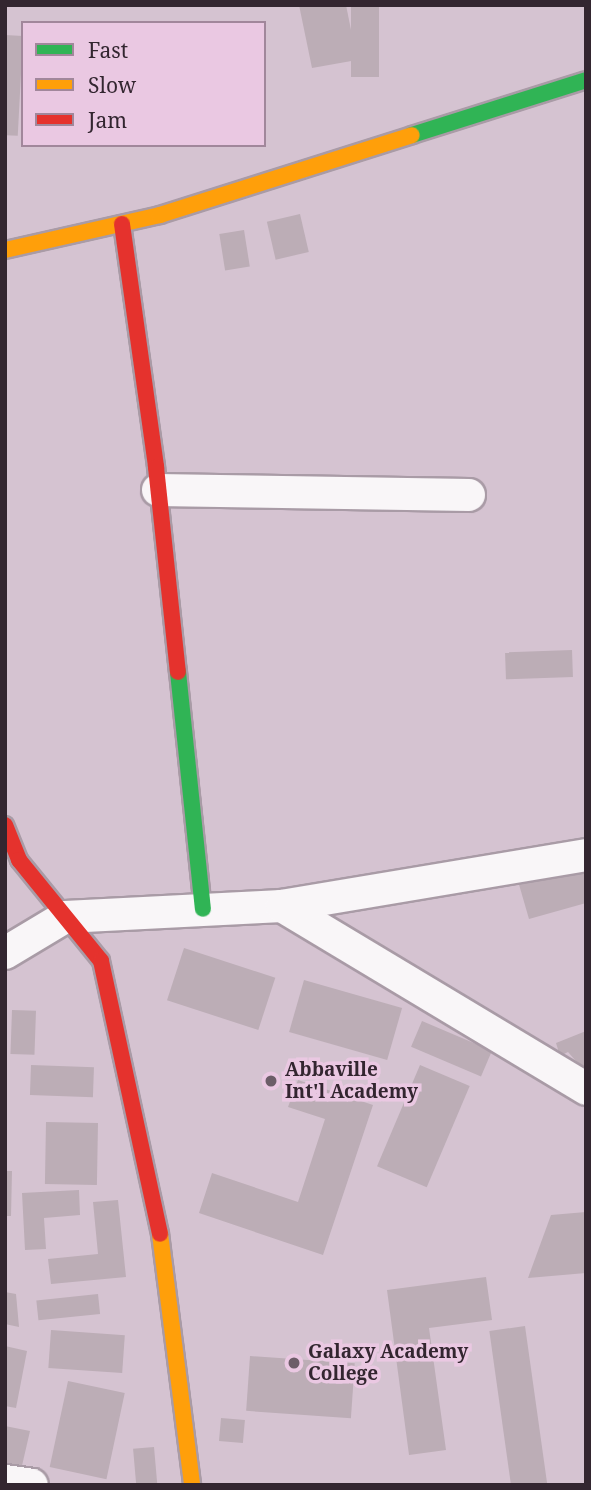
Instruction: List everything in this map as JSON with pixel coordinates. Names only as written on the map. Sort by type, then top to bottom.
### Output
[{"type":"street","points":[[5,250],[160,215],[586,80]]},
{"type":"street","points":[[122,224],[158,490],[203,909]]},
{"type":"street","points":[[158,490],[469,495]]},
{"type":"street","points":[[5,825],[19,860],[101,961],[158,1222],[192,1485]]},
{"type":"street","points":[[5,953],[65,917],[282,906],[586,855]]},
{"type":"street","points":[[282,906],[586,1089]]},
{"type":"street","points":[[5,1481],[32,1485]]},
{"type":"building","points":[[299,5],[346,5],[357,60],[312,68]]},
{"type":"building","points":[[351,5],[379,5],[379,77],[351,77]]},
{"type":"building","points":[[5,35],[21,36],[18,136],[5,135]]},
{"type":"building","points":[[300,214],[309,252],[276,260],[267,222]]},
{"type":"building","points":[[244,230],[250,267],[225,270],[219,234]]},
{"type":"building","points":[[572,650],[573,677],[506,679],[505,652]]},
{"type":"building","points":[[586,862],[586,903],[529,919],[518,881]]},
{"type":"building","points":[[184,948],[275,978],[258,1030],[167,1000]]},
{"type":"building","points":[[304,980],[402,1008],[387,1060],[289,1032]]},
{"type":"building","points":[[12,1010],[36,1011],[34,1055],[10,1054]]},
{"type":"building","points":[[422,1021],[492,1051],[481,1076],[411,1047]]},
{"type":"building","points":[[586,1031],[586,1064],[582,1068],[568,1052],[560,1056],[556,1043]]},
{"type":"building","points":[[31,1065],[94,1067],[93,1097],[30,1095]]},
{"type":"building","points":[[420,1065],[470,1086],[427,1187],[377,1166]]},
{"type":"building","points":[[298,1080],[373,1105],[323,1255],[199,1213],[212,1173],[298,1202],[325,1119],[288,1107]]},
{"type":"building","points":[[46,1122],[98,1123],[97,1185],[45,1184]]},
{"type":"building","points":[[5,1171],[12,1171],[11,1216],[5,1216]]},
{"type":"building","points":[[79,1190],[80,1215],[44,1218],[46,1249],[25,1250],[22,1193]]},
{"type":"building","points":[[118,1200],[126,1277],[51,1284],[48,1259],[98,1254],[93,1202]]},
{"type":"building","points":[[586,1212],[586,1273],[528,1278],[551,1215]]},
{"type":"building","points":[[486,1277],[492,1320],[429,1328],[446,1450],[409,1455],[387,1290]]},
{"type":"building","points":[[5,1292],[16,1294],[19,1327],[5,1324]]},
{"type":"building","points":[[98,1294],[100,1314],[38,1320],[36,1300]]},
{"type":"building","points":[[525,1326],[547,1485],[511,1485],[489,1331]]},
{"type":"building","points":[[51,1330],[125,1335],[122,1373],[48,1368]]},
{"type":"building","points":[[5,1346],[27,1351],[16,1408],[5,1406]]},
{"type":"building","points":[[250,1356],[355,1363],[351,1418],[246,1411]]},
{"type":"building","points":[[68,1381],[125,1393],[106,1479],[50,1467]]},
{"type":"building","points":[[221,1418],[245,1420],[243,1443],[219,1441]]},
{"type":"building","points":[[5,1426],[30,1431],[21,1470],[5,1467]]},
{"type":"building","points":[[154,1447],[157,1485],[136,1485],[133,1449]]},
{"type":"traffic: fast","points":[[412,135],[586,80]]},
{"type":"traffic: fast","points":[[178,672],[203,909]]},
{"type":"traffic: slow","points":[[5,250],[160,215],[412,135]]},
{"type":"traffic: slow","points":[[160,1234],[192,1485]]},
{"type":"traffic: jam","points":[[122,224],[156,467],[178,672]]},
{"type":"traffic: jam","points":[[5,825],[19,860],[101,961],[160,1234]]},
{"type":"place","name":"Abbaville Int'l Academy","points":[[271,1081]]},
{"type":"place","name":"Galaxy Academy College","points":[[294,1363]]}]
